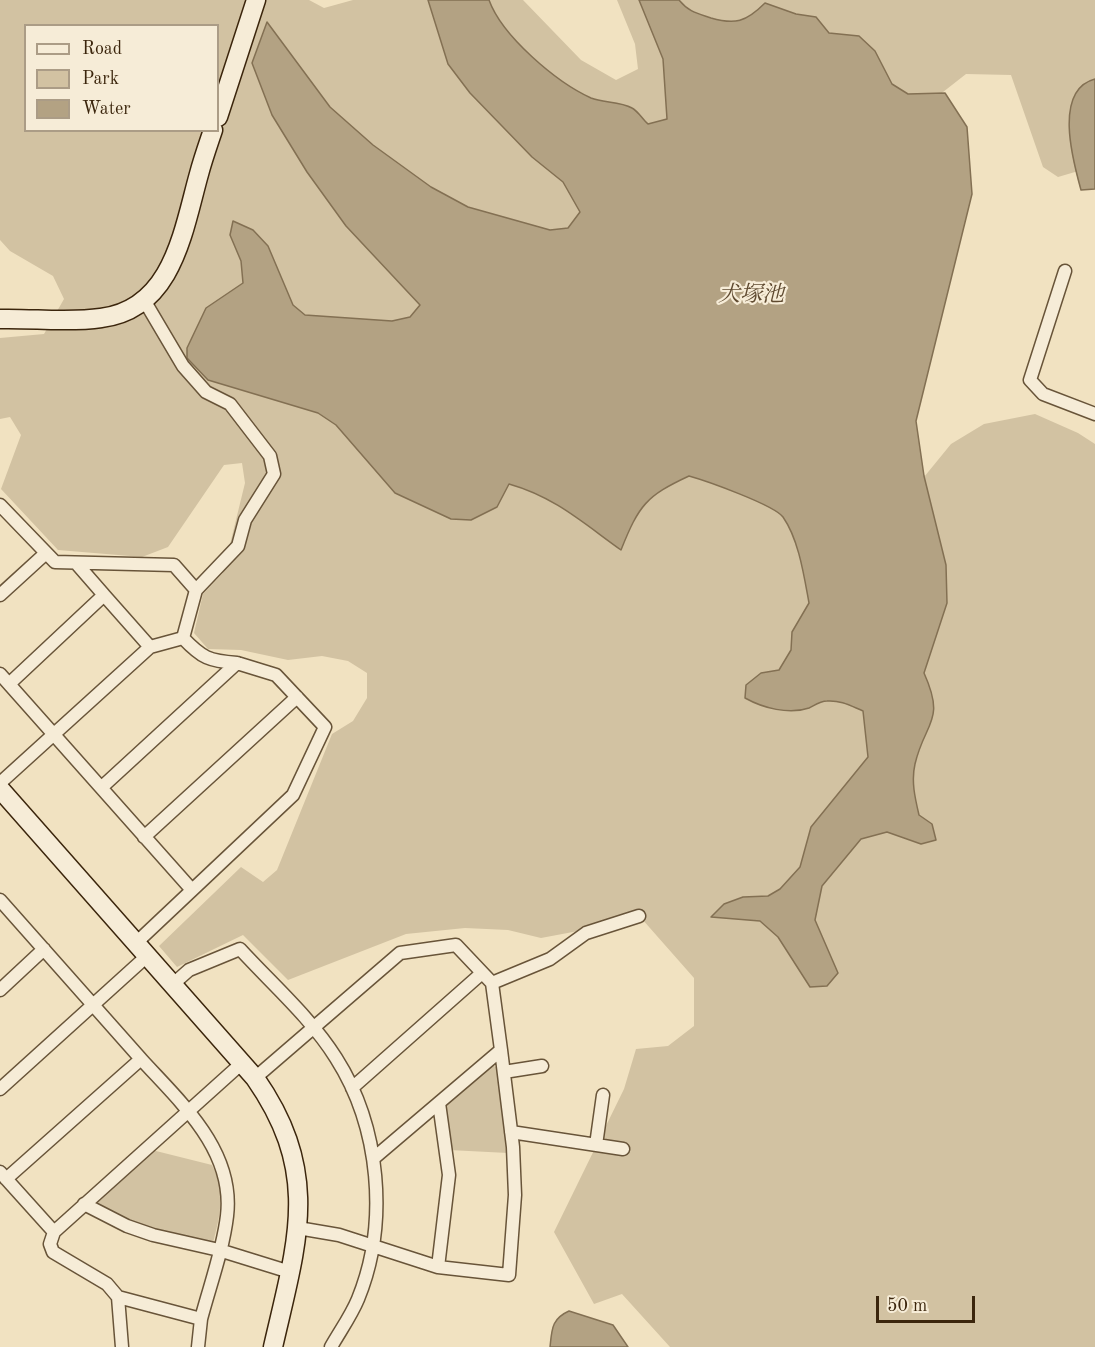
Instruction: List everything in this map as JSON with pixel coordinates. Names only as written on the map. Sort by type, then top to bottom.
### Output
[{"type":"street","points":[[219,114],[256,0]]},
{"type":"street","points":[[0,319],[101,318],[125,312],[144,300],[168,274],[182,241],[212,132]]},
{"type":"street","points":[[1065,272],[1030,380],[1044,394],[1095,414]]},
{"type":"street","points":[[144,300],[183,366],[206,392],[230,404],[270,456],[274,474],[245,520],[238,546],[196,590],[183,638]]},
{"type":"street","points":[[0,505],[55,562],[174,565],[196,590]]},
{"type":"street","points":[[0,595],[46,553]]},
{"type":"street","points":[[76,564],[150,647]]},
{"type":"street","points":[[9,684],[104,595]]},
{"type":"street","points":[[0,783],[150,647],[183,638]]},
{"type":"street","points":[[0,1089],[93,1005],[192,890],[293,795],[326,727],[276,675],[237,663],[217,662],[201,657],[183,638]]},
{"type":"street","points":[[102,787],[237,663]]},
{"type":"street","points":[[0,674],[192,890]]},
{"type":"street","points":[[144,837],[297,697]]},
{"type":"street","points":[[0,789],[242,1063],[274,1105],[292,1155],[300,1208],[290,1272],[273,1347]]},
{"type":"street","points":[[0,900],[189,1112],[205,1133],[220,1163],[227,1215],[201,1319],[198,1347]]},
{"type":"street","points":[[492,983],[550,959],[586,933],[639,916]]},
{"type":"street","points":[[255,1078],[400,953],[456,945],[492,983],[511,1132],[515,1195],[509,1275],[438,1267],[339,1235],[298,1228]]},
{"type":"street","points":[[0,990],[44,949]]},
{"type":"street","points":[[172,985],[189,970],[240,949],[336,1057],[352,1088],[364,1117],[374,1158],[376,1205],[372,1246],[358,1299],[332,1347]]},
{"type":"street","points":[[352,1088],[483,973]]},
{"type":"street","points":[[374,1158],[501,1050]]},
{"type":"street","points":[[54,1232],[3,1175],[141,1059]]},
{"type":"street","points":[[201,1319],[118,1297],[107,1284],[53,1252],[50,1244],[54,1232],[242,1063]]},
{"type":"street","points":[[504,1072],[542,1066]]},
{"type":"street","points":[[596,1145],[603,1095]]},
{"type":"street","points":[[438,1267],[449,1175],[439,1103]]},
{"type":"street","points":[[511,1132],[623,1149]]},
{"type":"street","points":[[84,1204],[136,1229],[219,1250],[290,1272]]},
{"type":"street","points":[[118,1297],[122,1347]]},
{"type":"green space","points":[[0,0],[309,0],[324,8],[353,0],[523,0],[581,60],[616,80],[638,69],[635,44],[617,0],[1095,0],[1095,122],[1092,167],[1058,177],[1043,167],[1011,75],[966,74],[887,136],[681,445],[902,504],[951,444],[984,424],[1035,414],[1078,433],[1095,444],[1095,1347],[670,1347],[622,1294],[594,1304],[554,1232],[624,1089],[636,1049],[668,1046],[694,1026],[694,978],[642,919],[541,938],[508,930],[465,928],[406,934],[288,980],[243,935],[177,967],[159,946],[241,867],[263,882],[277,870],[332,734],[353,721],[367,698],[367,673],[348,661],[322,656],[288,660],[241,650],[208,649],[194,633],[203,594],[223,573],[245,483],[242,463],[224,465],[168,547],[142,557],[58,550],[1,489],[21,435],[10,417],[0,419],[0,338],[44,334],[64,299],[53,276],[10,251],[0,240]]},
{"type":"green space","points":[[492,1065],[498,1068],[508,1153],[449,1150],[443,1109],[445,1103]]},
{"type":"green space","points":[[152,1150],[212,1165],[220,1194],[219,1214],[213,1243],[137,1224],[94,1204]]},
{"type":"water","name":"犬塚池","points":[[428,0],[489,0],[496,14],[518,43],[562,81],[591,98],[632,108],[648,124],[667,119],[663,59],[639,0],[679,0],[693,12],[727,21],[746,18],[765,3],[796,14],[816,17],[829,33],[859,36],[875,51],[892,84],[908,94],[945,93],[967,127],[972,194],[916,421],[924,476],[946,565],[947,603],[924,673],[933,702],[932,721],[919,750],[913,777],[919,815],[932,824],[936,840],[921,844],[887,832],[861,839],[822,886],[815,920],[838,973],[827,986],[810,987],[778,937],[760,921],[711,917],[724,904],[743,897],[768,896],[780,889],[800,867],[811,827],[868,757],[863,711],[832,701],[822,702],[801,710],[785,711],[760,705],[745,698],[746,685],[761,673],[779,670],[791,650],[792,632],[809,603],[797,547],[783,517],[754,500],[689,476],[653,496],[633,522],[621,550],[555,503],[509,484],[497,507],[471,520],[451,519],[395,493],[336,425],[318,413],[208,380],[187,358],[187,348],[206,308],[243,283],[241,261],[230,235],[233,221],[253,230],[268,246],[293,305],[305,315],[392,321],[410,317],[420,305],[346,226],[307,172],[272,115],[252,63],[267,22],[330,107],[373,145],[431,187],[468,207],[550,230],[568,228],[580,212],[563,182],[532,157],[470,93],[448,64]]},
{"type":"water","points":[[1095,79],[1095,189],[1081,190],[1071,145],[1070,111],[1074,97],[1082,86]]},
{"type":"water","points":[[569,1311],[613,1325],[628,1347],[550,1347],[552,1330],[556,1321]]}]
